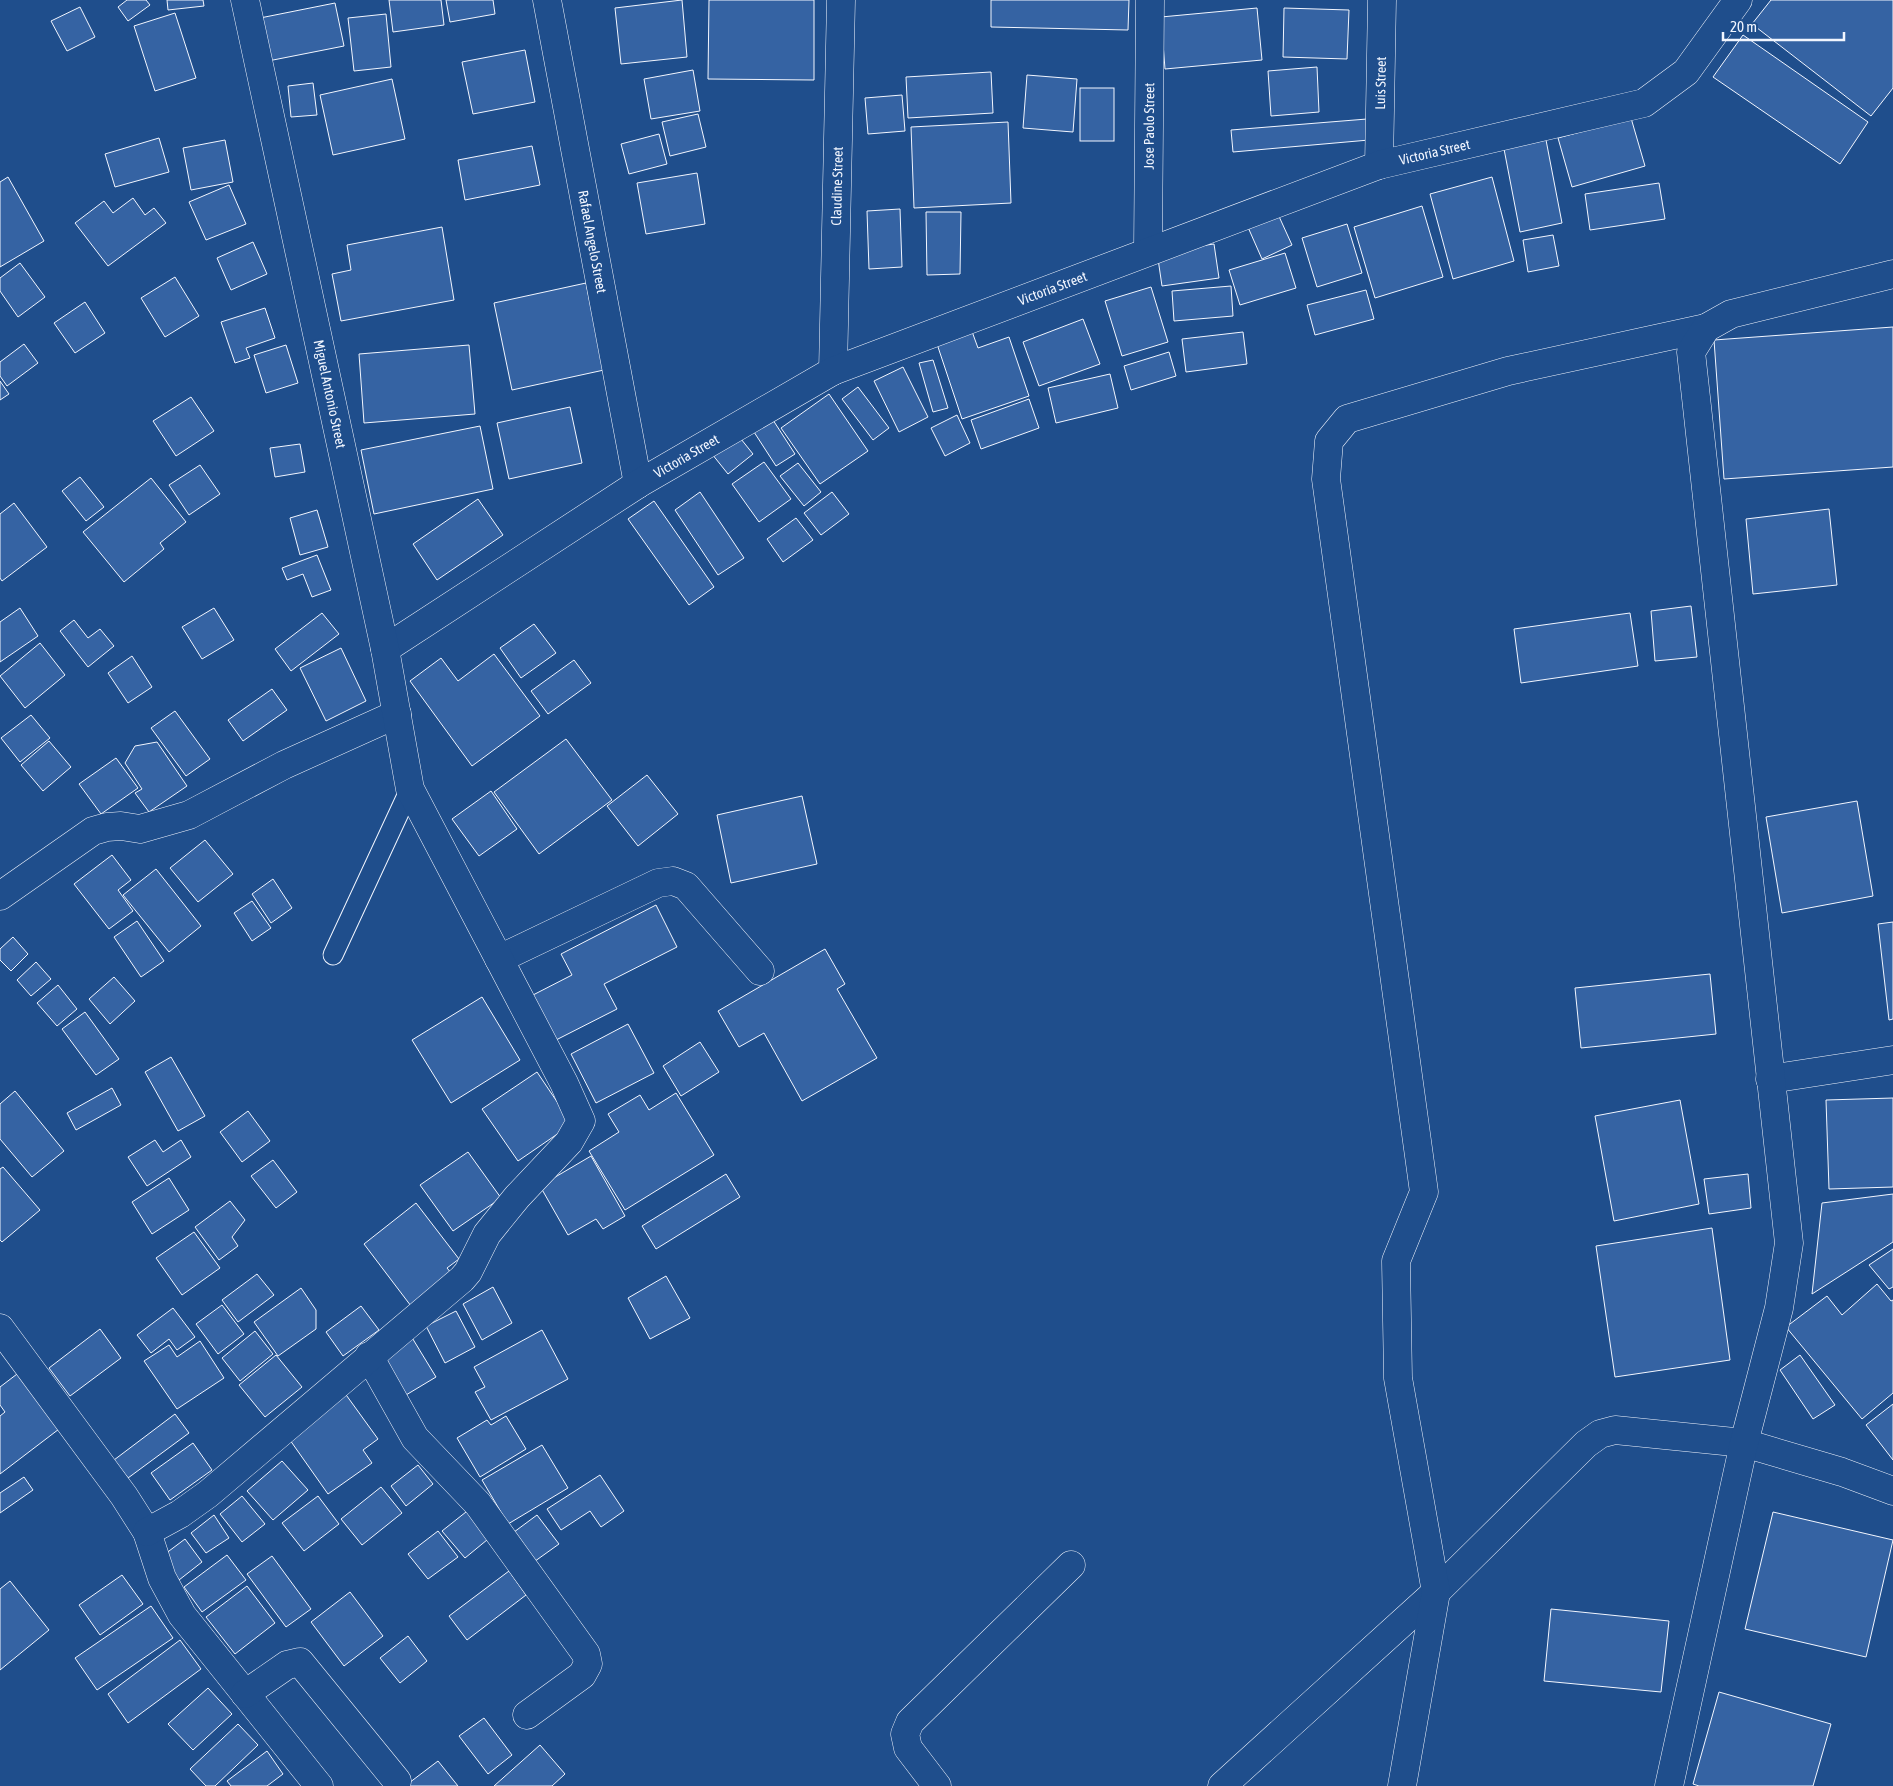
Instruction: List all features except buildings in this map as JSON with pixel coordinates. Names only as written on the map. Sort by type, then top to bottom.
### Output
[{"type":"street","name":"Miguel Antonio Street","points":[[245,0],[385,649],[410,788],[564,1083],[581,1122],[569,1142],[517,1196],[487,1234],[468,1272],[462,1279],[370,1356]]},
{"type":"street","name":"Rafael Angelo Street","points":[[547,0],[638,484]]},
{"type":"street","name":"Claudine Street","points":[[833,371],[841,0]]},
{"type":"street","name":"Jose Paolo Street","points":[[1148,251],[1150,0]]},
{"type":"street","name":"Luis Street","points":[[1379,165],[1382,0]]},
{"type":"street","name":"Victoria Street","points":[[385,649],[638,484],[833,371],[1379,165],[1644,104],[1686,72],[1738,0]]},
{"type":"street","points":[[1402,1786],[1436,1592],[1398,1378],[1396,1261],[1424,1192],[1326,480],[1329,441],[1347,419],[1508,371],[1706,328],[1731,314],[1893,274]]},
{"type":"street","points":[[1669,1786],[1744,1443],[1779,1308],[1788,1243],[1691,352],[1706,328]]},
{"type":"street","points":[[0,896],[92,831],[121,826],[140,829],[189,815],[284,765],[397,714]]},
{"type":"street","points":[[500,959],[658,883],[674,881],[686,886],[760,971]]},
{"type":"street","points":[[1770,1080],[1893,1060]]},
{"type":"street","points":[[0,1328],[124,1496],[147,1532],[162,1578],[182,1615],[319,1786]]},
{"type":"street","points":[[147,1532],[180,1514],[208,1494],[370,1356],[415,1438],[478,1504],[586,1654],[588,1664],[582,1674],[527,1714]]},
{"type":"street","points":[[1222,1786],[1436,1592],[1586,1444],[1600,1434],[1615,1430],[1744,1443],[1842,1472],[1893,1491]]},
{"type":"street","points":[[937,1786],[908,1748],[905,1734],[910,1722],[1071,1565]]},
{"type":"street","points":[[245,1694],[287,1665],[300,1662],[397,1781]]},
{"type":"lane","points":[[332,955],[410,788]]}]
